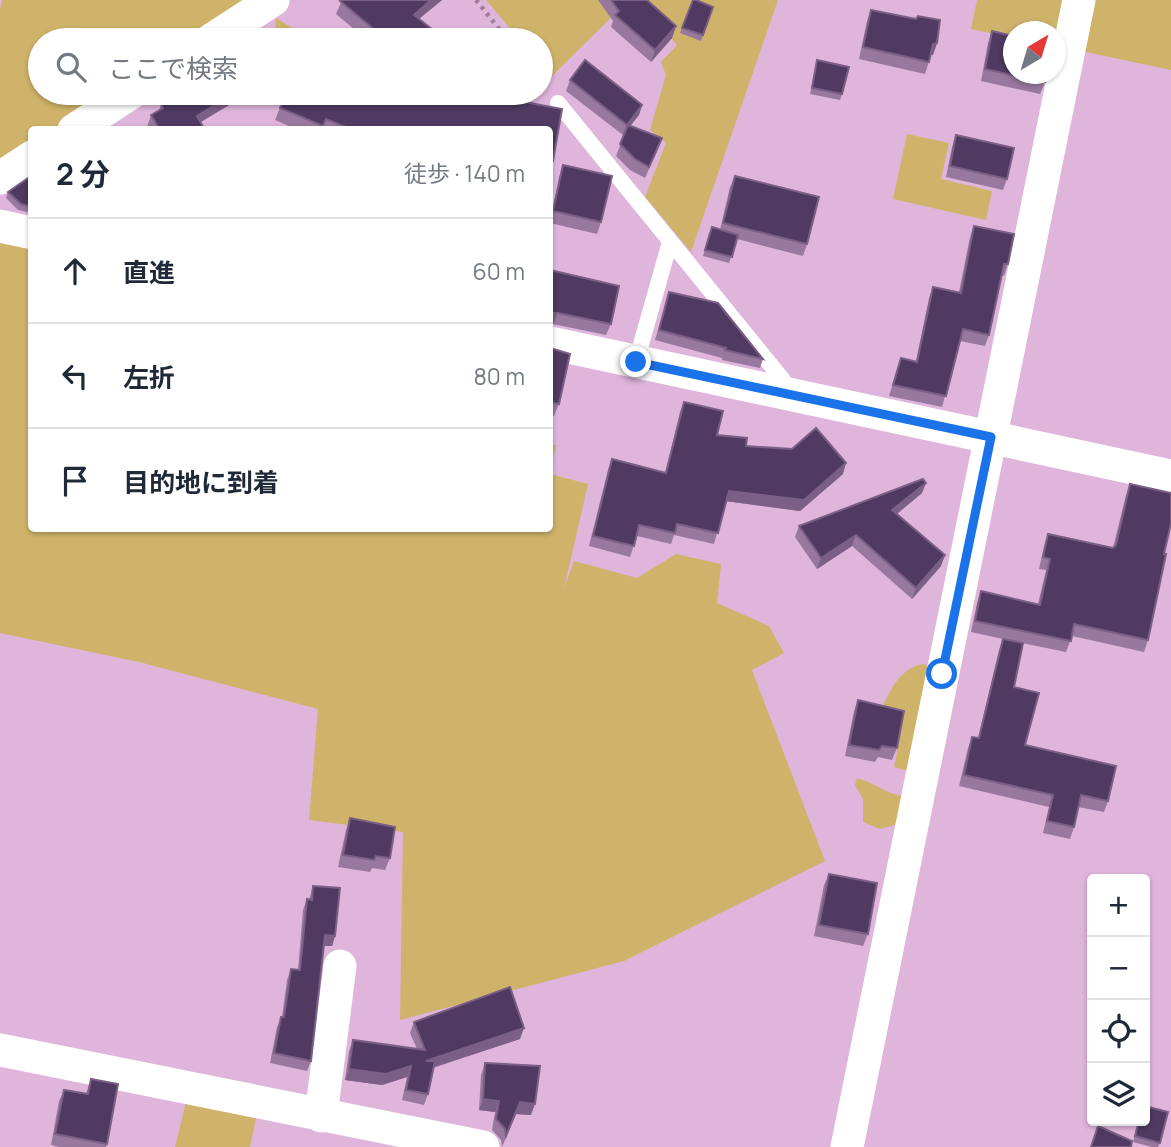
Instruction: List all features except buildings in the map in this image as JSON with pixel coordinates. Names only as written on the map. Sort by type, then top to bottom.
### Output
[{"type":"street","points":[[230,28],[273,0]]},
{"type":"street","points":[[847,1147],[1079,0]]},
{"type":"street","points":[[80,126],[113,105]]},
{"type":"street","points":[[0,178],[28,160]]},
{"type":"street","points":[[0,226],[28,232]]},
{"type":"street","points":[[553,344],[1171,476]]},
{"type":"street","points":[[321,1116],[340,966]]},
{"type":"street","points":[[0,1050],[483,1147]]},
{"type":"lane","points":[[558,103],[783,380],[781,393]]},
{"type":"lane","points":[[636,362],[670,242]]},
{"type":"path","points":[[476,0],[498,28]]},
{"type":"shaded area","points":[[2,0],[243,0],[202,28],[28,28],[28,105],[90,105],[58,126],[28,126],[28,147],[0,167]]},
{"type":"shaded area","points":[[486,0],[629,0],[553,75],[553,28],[510,28]]},
{"type":"shaded area","points":[[636,0],[778,0],[691,252],[645,197],[666,143],[650,130],[666,75],[661,62],[677,45]]},
{"type":"shaded area","points":[[977,0],[1069,0],[1063,21],[1003,21],[1003,36],[971,29]]},
{"type":"shaded area","points":[[1091,0],[1171,0],[1171,70],[1081,51]]},
{"type":"shaded area","points":[[276,18],[292,28],[275,28]]},
{"type":"shaded area","points":[[907,134],[949,143],[941,179],[992,191],[986,220],[893,199]]},
{"type":"shaded area","points":[[0,238],[28,244],[28,532],[553,532],[553,475],[588,484],[564,589],[574,561],[637,578],[676,554],[721,564],[717,603],[769,626],[784,653],[752,670],[825,861],[624,961],[400,1020],[403,832],[309,820],[318,709],[139,662],[0,633]]},
{"type":"shaded area","points":[[924,664],[931,667],[911,772],[894,767],[903,720],[879,714],[901,676],[915,666]]},
{"type":"shaded area","points":[[857,778],[903,796],[898,824],[880,829],[863,822],[863,799],[855,785]]},
{"type":"shaded area","points":[[186,1102],[256,1118],[250,1147],[175,1147]]},
{"type":"route","points":[[636,362],[991,437],[942,674]]}]
